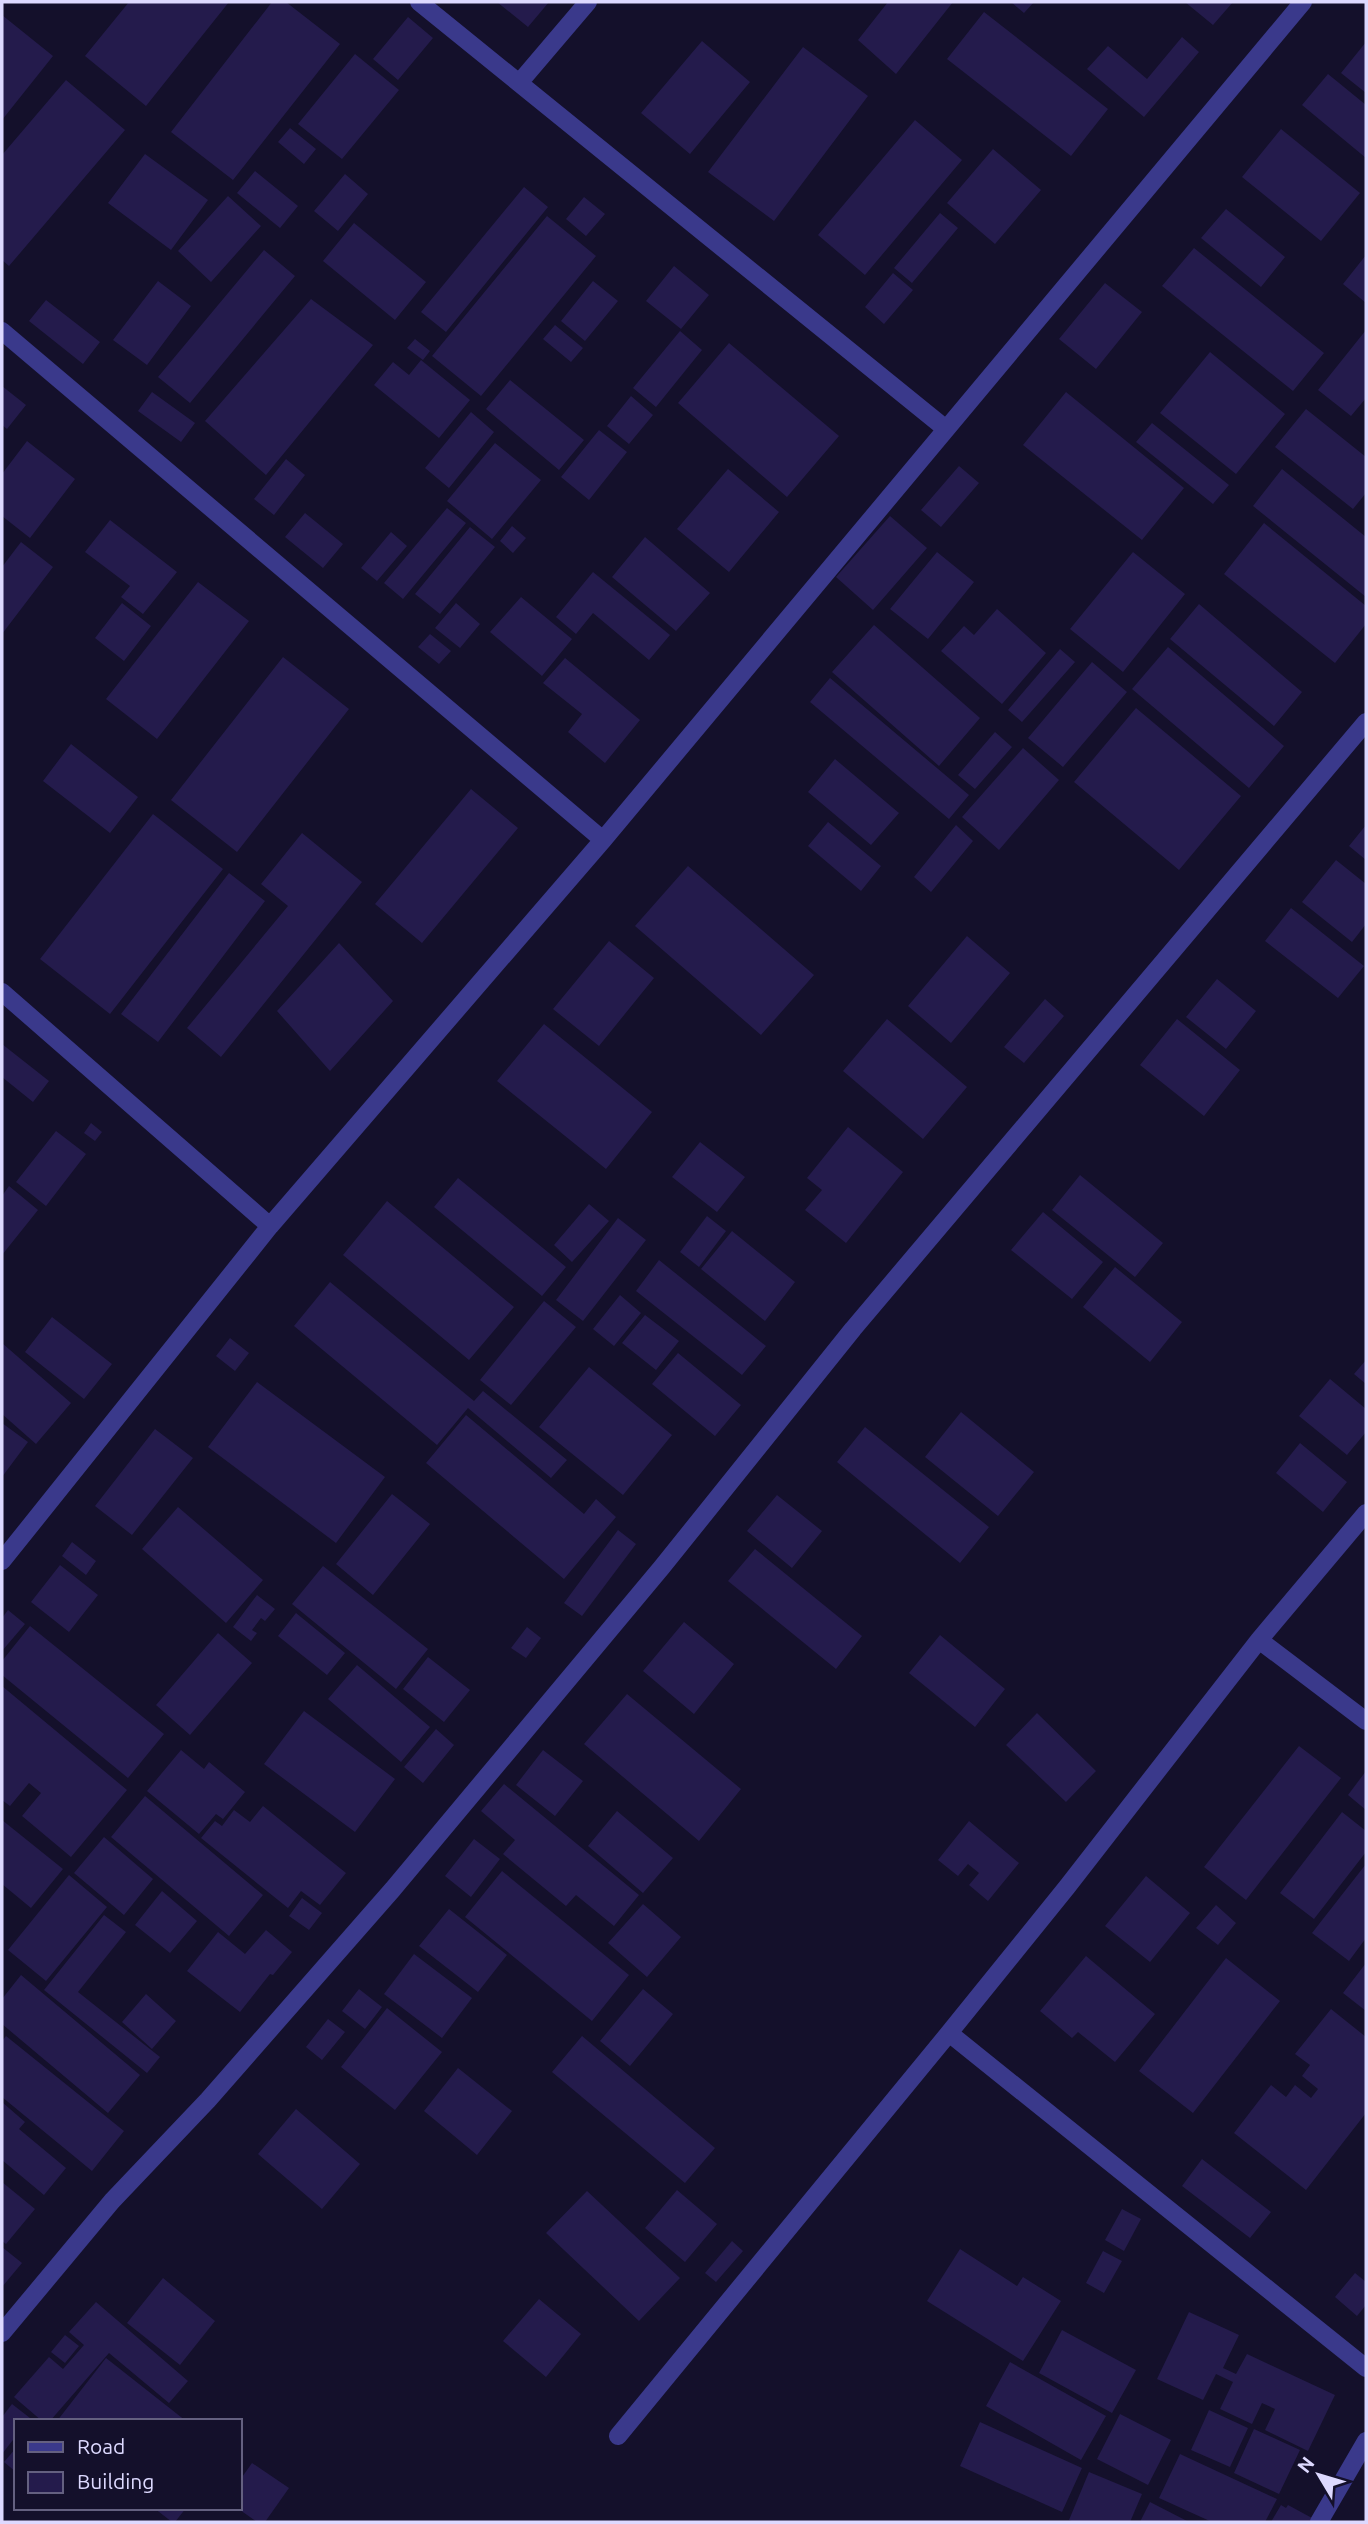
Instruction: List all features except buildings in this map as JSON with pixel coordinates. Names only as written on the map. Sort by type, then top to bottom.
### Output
[{"type":"street","points":[[419,2],[946,429]]},
{"type":"street","points":[[519,83],[588,2]]},
{"type":"street","points":[[2,1561],[271,1226],[603,840],[1303,2]]},
{"type":"street","points":[[2,331],[603,840]]},
{"type":"street","points":[[2,2333],[112,2201],[208,2099],[393,1889],[662,1567],[853,1329],[1366,722]]},
{"type":"street","points":[[2,992],[271,1226]]},
{"type":"street","points":[[618,2436],[950,2033],[1259,1640],[1366,1513]]},
{"type":"street","points":[[1259,1640],[1366,1721]]},
{"type":"street","points":[[950,2033],[1366,2368]]},
{"type":"street","points":[[1319,2522],[1366,2441]]}]
